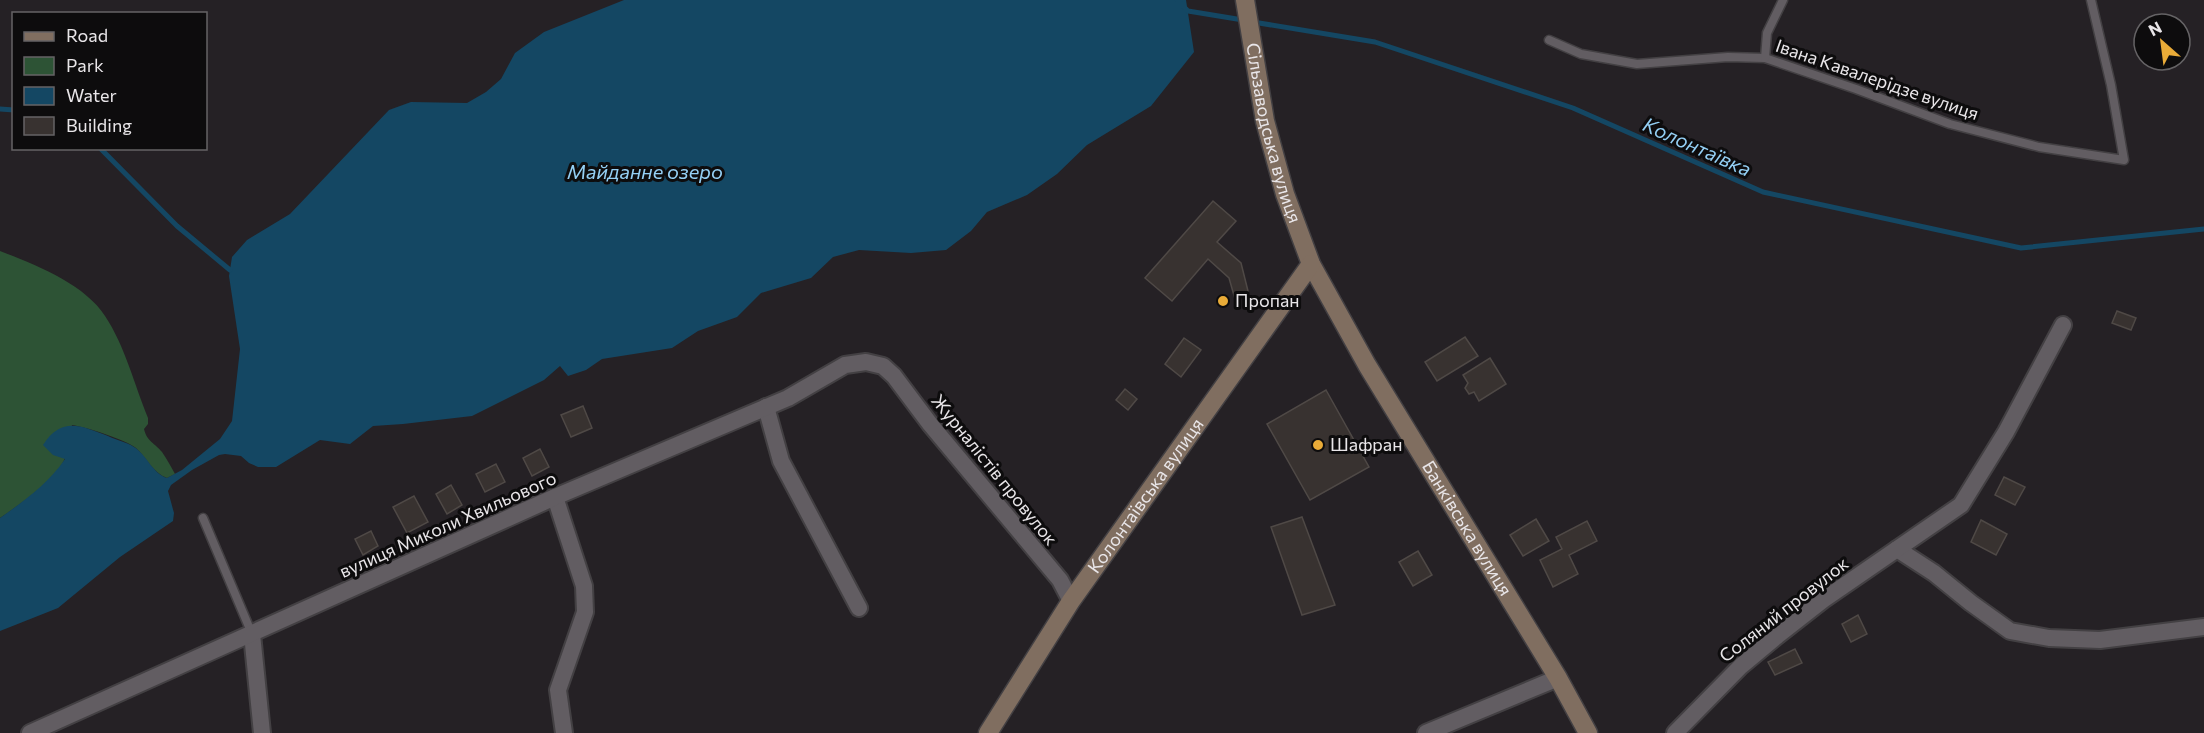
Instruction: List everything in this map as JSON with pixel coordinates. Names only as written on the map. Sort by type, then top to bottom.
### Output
[{"type":"main road","name":"Сільзаводська вулиця","points":[[1245,0],[1265,121],[1285,194],[1311,264]]},
{"type":"main road","name":"Колонтаївська вулиця","points":[[988,733],[1071,601],[1311,264]]},
{"type":"main road","name":"Банківська вулиця","points":[[1311,264],[1367,365],[1558,678],[1588,733]]},
{"type":"street","name":"Соляний провулок","points":[[1675,733],[1741,666],[1823,600],[1961,505],[2006,432],[2063,325]]},
{"type":"street","name":"вулиця Миколи Хвильового","points":[[30,733],[555,497],[788,398],[845,365],[866,362],[883,366]]},
{"type":"street","name":"Журналістів провулок","points":[[883,366],[894,376],[930,424],[1060,580],[1071,601]]},
{"type":"street","points":[[766,407],[781,462],[859,608]]},
{"type":"street","points":[[555,497],[584,586],[586,600],[585,612],[558,690],[564,733]]},
{"type":"street","points":[[1897,549],[1934,573],[2010,631],[2049,638],[2100,640],[2204,627]]},
{"type":"street","points":[[252,634],[262,733]]},
{"type":"street","points":[[1426,733],[1558,678]]},
{"type":"lane","points":[[1765,58],[1767,33],[1783,0]]},
{"type":"lane","name":"Івана Кавалерідзе вулиця","points":[[1549,40],[1581,54],[1637,64],[1728,57],[1765,58],[1950,124],[2039,147],[2124,160],[2111,85],[2091,0]]},
{"type":"lane","points":[[203,518],[252,634]]},
{"type":"green space","points":[[0,251],[58,276],[85,294],[105,316],[129,366],[148,418],[145,433],[162,452],[175,474],[167,478],[162,476],[136,448],[124,441],[72,425],[68,450],[61,466],[37,491],[0,518]]},
{"type":"water","name":"Майданне озеро","points":[[624,0],[1186,0],[1194,52],[1151,106],[1087,145],[1057,174],[1027,195],[987,212],[971,231],[946,250],[911,253],[859,250],[833,257],[811,278],[761,293],[737,317],[698,331],[672,348],[602,359],[586,370],[568,376],[560,366],[544,380],[472,416],[373,426],[350,444],[320,440],[276,467],[258,467],[241,456],[219,455],[171,485],[168,491],[174,513],[173,521],[120,557],[58,608],[0,631],[0,518],[43,484],[65,459],[53,455],[43,445],[50,436],[65,427],[81,427],[131,445],[139,450],[162,476],[167,478],[182,470],[220,439],[232,421],[240,349],[229,276],[232,257],[247,240],[290,214],[389,110],[411,102],[467,103],[486,92],[501,79],[515,53],[544,32]]},
{"type":"building","points":[[1213,201],[1236,221],[1217,242],[1241,263],[1249,295],[1235,299],[1229,278],[1208,259],[1172,301],[1145,278]]},
{"type":"building","points":[[2117,311],[2136,318],[2131,330],[2112,323]]},
{"type":"building","points":[[1465,337],[1478,356],[1437,381],[1425,362]]},
{"type":"building","points":[[1184,338],[1201,350],[1181,377],[1165,364]]},
{"type":"building","points":[[1490,358],[1506,384],[1479,401],[1474,392],[1469,394],[1465,388],[1468,383],[1463,375]]},
{"type":"building","points":[[1125,389],[1137,399],[1128,410],[1116,400]]},
{"type":"building","name":"Шафран","points":[[1326,390],[1369,467],[1310,500],[1267,424]]},
{"type":"building","points":[[583,406],[592,428],[571,437],[561,415]]},
{"type":"building","points":[[540,449],[549,467],[532,476],[523,458]]},
{"type":"building","points":[[496,464],[505,482],[485,492],[476,474]]},
{"type":"building","points":[[2004,477],[2025,487],[2015,505],[1995,495]]},
{"type":"building","points":[[451,485],[462,505],[447,514],[436,494]]},
{"type":"building","points":[[414,496],[428,522],[407,533],[393,507]]},
{"type":"building","points":[[1302,517],[1335,605],[1302,615],[1271,527]]},
{"type":"building","points":[[1536,519],[1549,541],[1523,556],[1510,535]]},
{"type":"building","points":[[1981,520],[2007,534],[1996,555],[1971,542]]},
{"type":"building","points":[[1587,521],[1597,541],[1569,555],[1578,574],[1553,587],[1540,560],[1562,549],[1556,537]]},
{"type":"building","points":[[371,531],[378,546],[363,555],[355,539]]},
{"type":"building","points":[[1418,551],[1432,575],[1413,586],[1399,562]]},
{"type":"building","points":[[1858,615],[1867,634],[1851,642],[1842,624]]},
{"type":"building","points":[[1795,649],[1802,663],[1775,675],[1768,662]]},
{"type":"waterway","name":"Колонтаївка","points":[[1177,0],[1188,11],[1243,20]]},
{"type":"waterway","name":"Колонтаївка","points":[[1253,22],[1375,42],[1573,108],[1763,192],[2021,248],[2204,229]]},
{"type":"waterway","points":[[0,109],[12,110]]},
{"type":"waterway","points":[[102,150],[177,226],[230,270]]},
{"type":"place","name":"Пропан","points":[[1223,301]]},
{"type":"place","name":"Шафран","points":[[1318,445]]}]
